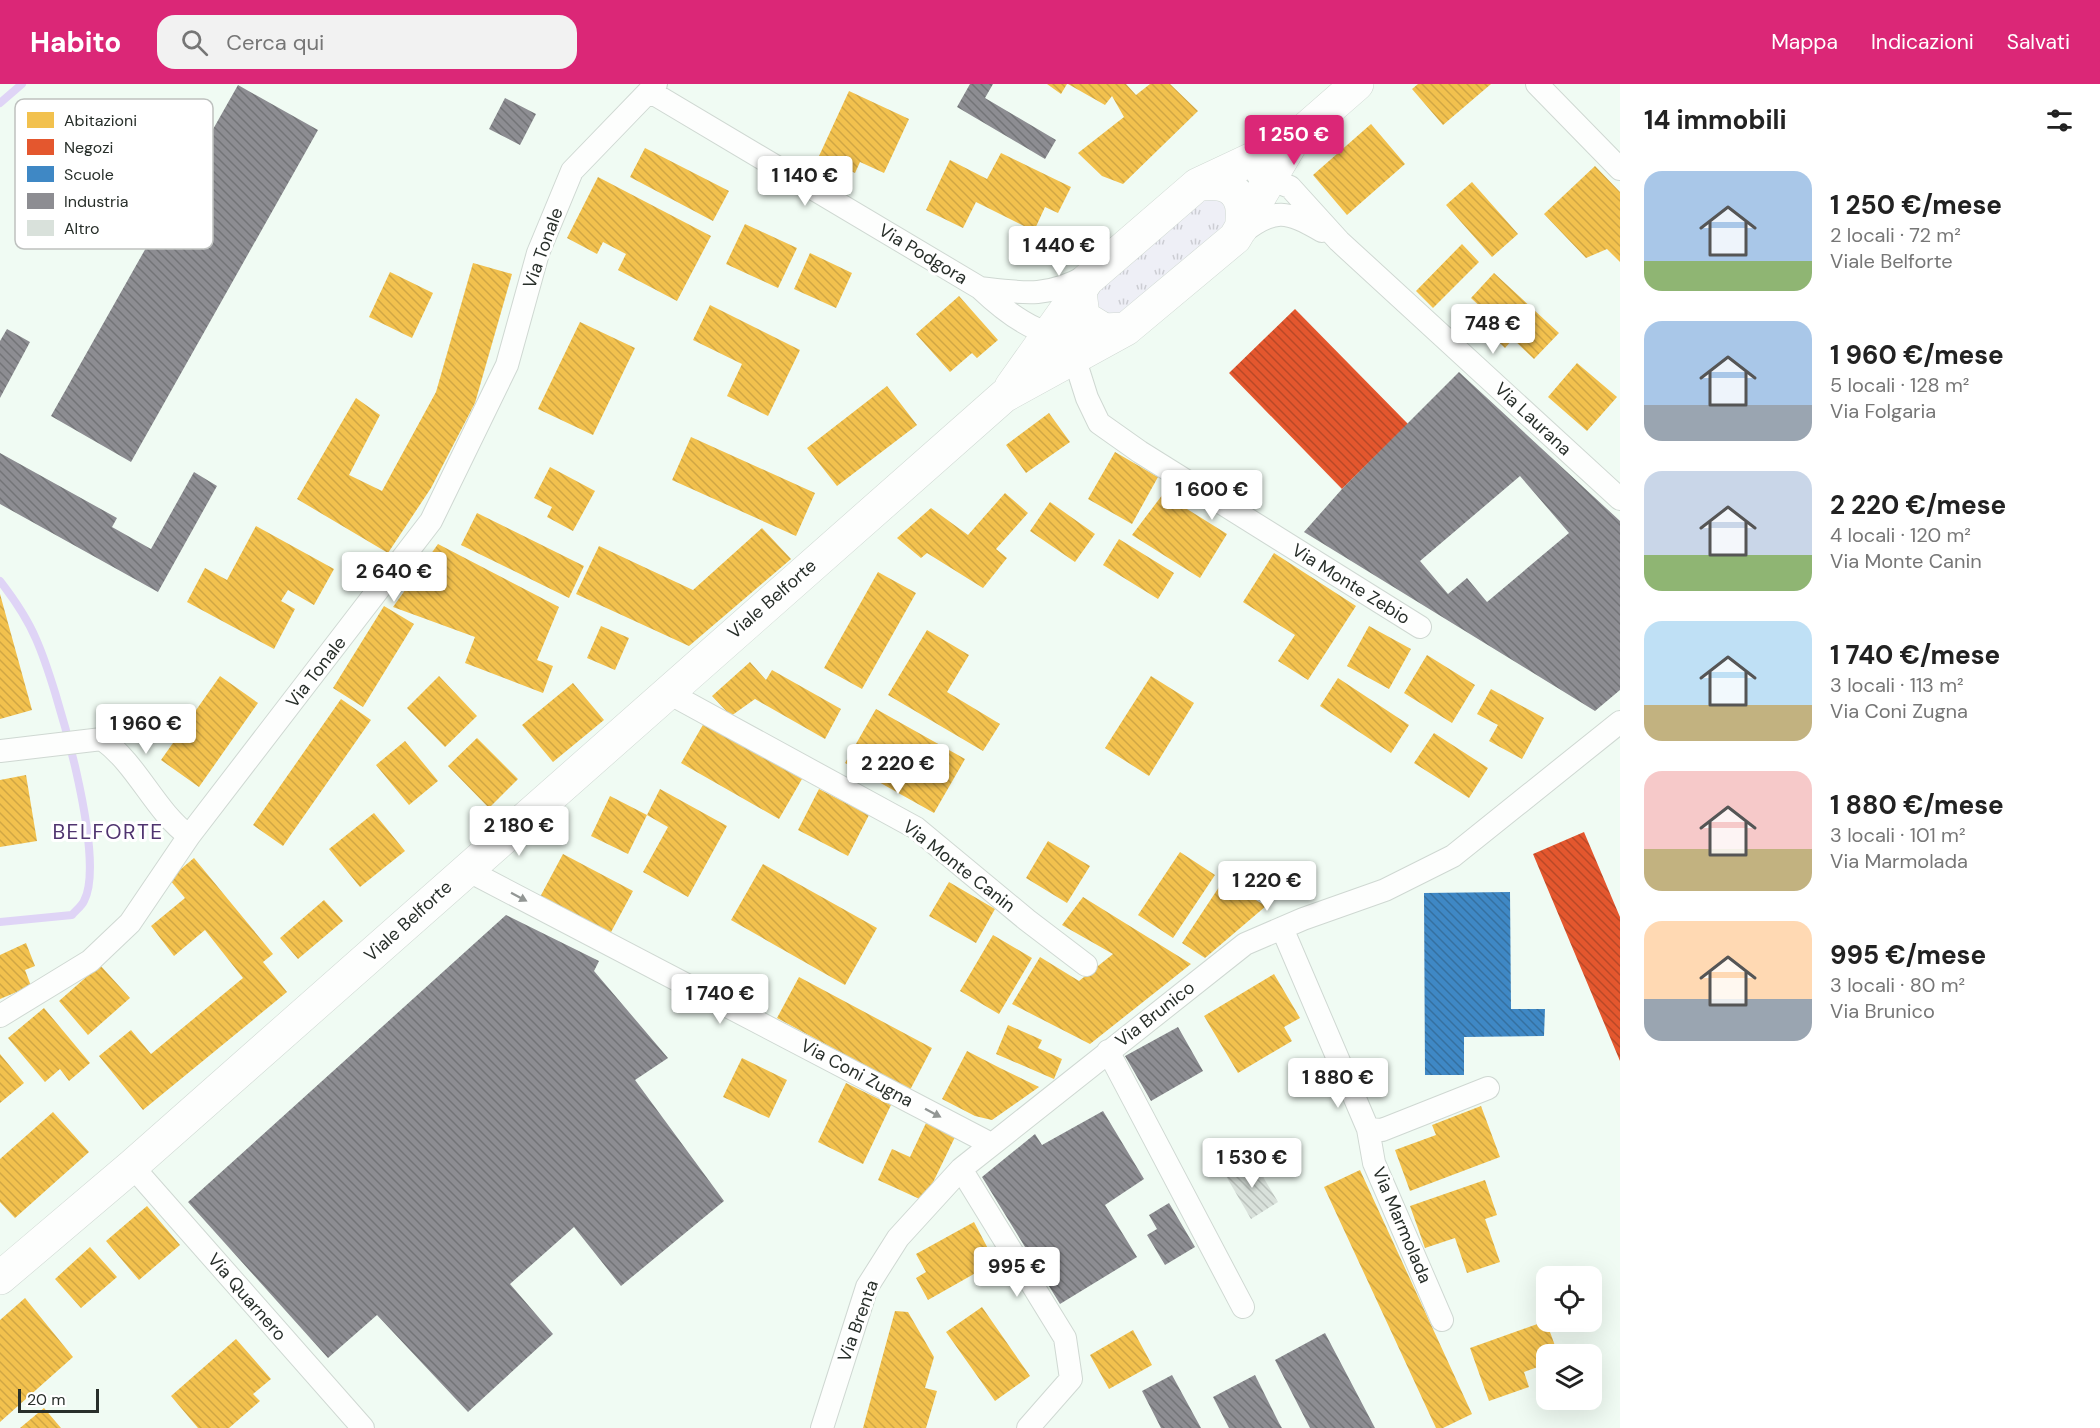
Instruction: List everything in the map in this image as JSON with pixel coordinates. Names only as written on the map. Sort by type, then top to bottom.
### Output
[{"type":"main road","points":[[1206,180],[1293,141],[1357,84]]},
{"type":"main road","points":[[1238,233],[1293,141]]},
{"type":"main road","points":[[1206,180],[1234,191],[1241,200],[1238,233]]},
{"type":"main road","name":"Viale Belforte","points":[[1004,396],[1093,275],[1206,180]]},
{"type":"main road","name":"Viale Belforte","points":[[0,1278],[132,1166],[1004,396],[1115,335],[1238,233]]},
{"type":"main road","points":[[1093,275],[1080,291],[1083,317],[1115,335]]},
{"type":"street","points":[[1537,84],[1620,169]]},
{"type":"street","name":"Via Podgora","points":[[653,87],[980,288],[1026,326],[1077,341],[1115,335]]},
{"type":"street","name":"Via Tonale","points":[[0,1016],[98,953],[130,923],[189,836],[431,521],[507,365],[538,253],[572,171],[653,87]]},
{"type":"street","name":"Via Laurana","points":[[1206,180],[1238,171],[1290,186],[1339,241],[1620,499]]},
{"type":"street","name":"Via Laurana","points":[[1238,233],[1263,216],[1282,215],[1299,217],[1339,241]]},
{"type":"street","name":"Via Podgora","points":[[980,288],[1028,294],[1047,293],[1093,275]]},
{"type":"street","name":"Via Monte Zebio","points":[[1074,357],[1099,423],[1140,452],[1420,627]]},
{"type":"street","name":"Via Monte Canin","points":[[667,692],[916,828],[1027,920],[1086,965]]},
{"type":"street","name":"Via Brunico","points":[[961,1169],[1245,945],[1282,928],[1385,890],[1453,856],[1620,722]]},
{"type":"street","points":[[0,751],[102,739],[116,749],[174,824],[189,836]]},
{"type":"street","name":"Via Coni Zugna","points":[[467,870],[991,1144]]},
{"type":"street","name":"Via Marmolada","points":[[1282,928],[1368,1129],[1374,1163],[1442,1320]]},
{"type":"street","points":[[1108,1051],[1243,1307]]},
{"type":"street","points":[[1368,1129],[1382,1130],[1488,1088]]},
{"type":"street","name":"Via Quarnero","points":[[132,1166],[363,1428]]},
{"type":"street","points":[[961,1169],[1065,1338],[1071,1379],[1028,1428]]},
{"type":"street","name":"Via Brenta","points":[[822,1428],[867,1287],[898,1238],[961,1169]]},
{"type":"green space","points":[[1214,197],[1222,201],[1229,215],[1226,224],[1120,315],[1106,315],[1096,303],[1098,289],[1202,200]]},
{"type":"building: Abitazioni","points":[[1047,84],[1067,84],[1061,94]]},
{"type":"building: Abitazioni","points":[[1068,84],[1126,84],[1136,95],[1150,84],[1170,84],[1198,111],[1123,184],[1102,176],[1078,153],[1124,117],[1112,96],[1105,105]]},
{"type":"building: Abitazioni","points":[[1418,84],[1491,84],[1443,125],[1412,89]]},
{"type":"building: Abitazioni","points":[[849,91],[909,119],[884,173],[860,162],[855,173],[819,156]]},
{"type":"building: Abitazioni","points":[[1371,124],[1405,164],[1347,215],[1313,175]]},
{"type":"building: Abitazioni","points":[[645,148],[729,191],[713,221],[630,177]]},
{"type":"building: Abitazioni","points":[[1001,153],[1071,187],[1058,213],[1045,207],[1034,231],[976,202],[963,228],[926,210],[950,160],[987,179]]},
{"type":"building: Abitazioni","points":[[1595,166],[1620,192],[1620,262],[1607,249],[1586,258],[1544,214]]},
{"type":"building: Abitazioni","points":[[598,177],[711,236],[677,301],[618,270],[626,254],[603,242],[597,254],[567,238]]},
{"type":"building: Abitazioni","points":[[1472,182],[1518,234],[1492,257],[1446,205]]},
{"type":"building: Abitazioni","points":[[745,224],[797,248],[778,288],[726,264]]},
{"type":"building: Abitazioni","points":[[1462,244],[1479,262],[1433,308],[1416,291]]},
{"type":"building: Abitazioni","points":[[810,253],[852,273],[836,308],[794,289]]},
{"type":"building: Abitazioni","points":[[473,263],[512,274],[475,403],[431,488],[388,553],[297,499],[356,398],[380,415],[349,475],[382,491],[436,392]]},
{"type":"building: Abitazioni","points":[[390,272],[433,293],[412,338],[369,317]]},
{"type":"building: Abitazioni","points":[[1494,273],[1559,333],[1534,359],[1513,339],[1505,348],[1476,320],[1485,311],[1471,298]]},
{"type":"building: Abitazioni","points":[[959,296],[998,340],[977,358],[972,353],[950,372],[916,334]]},
{"type":"building: Abitazioni","points":[[710,305],[800,350],[768,416],[727,396],[742,364],[693,340]]},
{"type":"building: Abitazioni","points":[[580,322],[635,348],[593,435],[538,409]]},
{"type":"building: Abitazioni","points":[[1577,363],[1617,397],[1587,431],[1548,397]]},
{"type":"building: Abitazioni","points":[[887,386],[917,425],[837,486],[807,448]]},
{"type":"building: Abitazioni","points":[[1049,413],[1070,442],[1026,473],[1006,445]]},
{"type":"building: Abitazioni","points":[[691,437],[815,493],[796,536],[672,480]]},
{"type":"building: Abitazioni","points":[[1115,452],[1158,477],[1132,524],[1088,499]]},
{"type":"building: Abitazioni","points":[[550,467],[595,491],[573,531],[547,517],[552,507],[534,498]]},
{"type":"building: Abitazioni","points":[[1005,493],[1028,513],[996,549],[1007,558],[983,588],[927,553],[921,558],[897,538],[931,508],[968,535]]},
{"type":"building: Abitazioni","points":[[1163,494],[1227,534],[1200,578],[1132,535]]},
{"type":"building: Abitazioni","points":[[1050,502],[1095,534],[1075,562],[1030,531]]},
{"type":"building: Abitazioni","points":[[477,513],[584,566],[569,598],[461,545]]},
{"type":"building: Abitazioni","points":[[256,526],[334,569],[314,605],[288,590],[281,601],[295,609],[274,649],[187,602],[205,568],[227,580]]},
{"type":"building: Abitazioni","points":[[762,528],[791,559],[689,646],[576,594],[599,546],[693,590]]},
{"type":"building: Abitazioni","points":[[1119,539],[1174,573],[1158,599],[1103,565]]},
{"type":"building: Abitazioni","points":[[438,544],[559,607],[537,660],[553,666],[543,693],[465,663],[475,637],[393,607]]},
{"type":"building: Abitazioni","points":[[1274,553],[1356,606],[1308,680],[1278,661],[1295,635],[1243,602]]},
{"type":"building: Abitazioni","points":[[878,572],[916,593],[862,689],[824,668]]},
{"type":"building: Abitazioni","points":[[0,594],[32,710],[0,719]]},
{"type":"building: Abitazioni","points":[[384,606],[414,624],[363,707],[333,688]]},
{"type":"building: Abitazioni","points":[[601,626],[629,638],[615,670],[587,658]]},
{"type":"building: Abitazioni","points":[[1369,626],[1411,649],[1389,689],[1347,666]]},
{"type":"building: Abitazioni","points":[[927,630],[969,655],[947,692],[1000,724],[983,751],[888,695]]},
{"type":"building: Abitazioni","points":[[1427,655],[1475,685],[1452,723],[1404,693]]},
{"type":"building: Abitazioni","points":[[750,662],[766,680],[772,670],[841,709],[825,739],[755,699],[731,716],[712,696]]},
{"type":"building: Abitazioni","points":[[220,676],[258,703],[199,787],[161,760]]},
{"type":"building: Abitazioni","points":[[439,676],[477,716],[445,747],[407,708]]},
{"type":"building: Abitazioni","points":[[1151,676],[1194,703],[1149,776],[1105,748]]},
{"type":"building: Abitazioni","points":[[1338,678],[1409,725],[1391,753],[1320,706]]},
{"type":"building: Abitazioni","points":[[573,683],[604,720],[553,762],[522,725]]},
{"type":"building: Abitazioni","points":[[1491,689],[1544,718],[1522,759],[1489,741],[1498,725],[1477,714]]},
{"type":"building: Abitazioni","points":[[341,699],[371,720],[283,846],[253,825]]},
{"type":"building: Abitazioni","points":[[876,709],[965,759],[934,813],[845,763]]},
{"type":"building: Abitazioni","points":[[704,723],[802,779],[779,819],[681,763]]},
{"type":"building: Abitazioni","points":[[1434,733],[1488,768],[1469,798],[1414,763]]},
{"type":"building: Abitazioni","points":[[477,738],[518,779],[489,808],[448,766]]},
{"type":"building: Abitazioni","points":[[405,741],[438,781],[409,805],[376,765]]},
{"type":"building: Abitazioni","points":[[26,775],[37,841],[0,847],[0,780]]},
{"type":"building: Abitazioni","points":[[660,789],[727,826],[688,897],[643,872],[668,827],[647,815]]},
{"type":"building: Abitazioni","points":[[819,789],[869,815],[848,856],[798,830]]},
{"type":"building: Abitazioni","points":[[610,796],[647,815],[628,854],[591,836]]},
{"type":"building: Abitazioni","points":[[374,813],[405,851],[360,887],[329,849]]},
{"type":"building: Abitazioni","points":[[1048,841],[1090,866],[1067,903],[1026,878]]},
{"type":"building: Abitazioni","points":[[1180,852],[1215,875],[1173,938],[1138,915]]},
{"type":"building: Abitazioni","points":[[563,854],[633,891],[610,934],[540,897]]},
{"type":"building: Abitazioni","points":[[194,858],[273,954],[263,962],[287,992],[143,1110],[99,1056],[131,1030],[151,1054],[243,978],[205,930],[174,956],[151,926],[185,898],[169,879]]},
{"type":"building: Abitazioni","points":[[763,864],[877,928],[845,985],[731,920]]},
{"type":"building: Abitazioni","points":[[1223,881],[1266,906],[1205,958],[1182,943]]},
{"type":"building: Abitazioni","points":[[949,882],[995,909],[976,943],[929,916]]},
{"type":"building: Abitazioni","points":[[1083,897],[1191,964],[1090,1044],[1012,1004],[1040,957],[1079,981],[1113,954],[1062,925]]},
{"type":"building: Abitazioni","points":[[324,900],[343,921],[298,959],[280,938]]},
{"type":"building: Abitazioni","points":[[993,935],[1032,958],[999,1014],[960,991]]},
{"type":"building: Abitazioni","points":[[26,943],[35,966],[25,970],[31,986],[0,999],[0,955]]},
{"type":"building: Abitazioni","points":[[100,965],[130,998],[88,1035],[59,1001]]},
{"type":"building: Abitazioni","points":[[1274,974],[1300,1018],[1284,1027],[1292,1041],[1238,1073],[1204,1016]]},
{"type":"building: Abitazioni","points":[[799,977],[932,1048],[910,1090],[777,1018]]},
{"type":"building: Abitazioni","points":[[44,1008],[90,1063],[69,1081],[60,1069],[45,1082],[8,1038]]},
{"type":"building: Abitazioni","points":[[1008,1025],[1042,1040],[1038,1048],[1062,1059],[1054,1079],[996,1054]]},
{"type":"building: Abitazioni","points":[[967,1051],[1039,1087],[992,1120],[975,1116],[942,1099]]},
{"type":"building: Abitazioni","points":[[0,1054],[24,1083],[0,1103]]},
{"type":"building: Abitazioni","points":[[742,1058],[787,1080],[769,1118],[723,1097]]},
{"type":"building: Abitazioni","points":[[846,1083],[891,1105],[863,1164],[818,1142]]},
{"type":"building: Abitazioni","points":[[1481,1106],[1500,1157],[1410,1191],[1395,1150],[1436,1135],[1432,1125]]},
{"type":"building: Abitazioni","points":[[53,1112],[89,1152],[15,1218],[0,1202],[0,1159]]},
{"type":"building: Abitazioni","points":[[926,1123],[955,1137],[924,1201],[878,1180],[892,1149],[910,1157]]},
{"type":"building: Abitazioni","points":[[1360,1170],[1472,1414],[1443,1428],[1436,1428],[1324,1187]]},
{"type":"building: Abitazioni","points":[[1485,1180],[1497,1215],[1485,1219],[1500,1262],[1467,1273],[1455,1238],[1425,1248],[1410,1206]]},
{"type":"building: Abitazioni","points":[[147,1206],[180,1245],[139,1280],[106,1241]]},
{"type":"building: Abitazioni","points":[[974,1222],[995,1262],[928,1300],[916,1278],[926,1272],[916,1254]]},
{"type":"building: Abitazioni","points":[[90,1247],[117,1277],[81,1308],[55,1279]]},
{"type":"building: Abitazioni","points":[[25,1298],[73,1357],[0,1422],[0,1320]]},
{"type":"building: Abitazioni","points":[[982,1307],[1030,1376],[995,1401],[946,1332]]},
{"type":"building: Abitazioni","points":[[895,1311],[908,1312],[934,1357],[925,1388],[937,1391],[926,1428],[863,1428]]},
{"type":"building: Abitazioni","points":[[1536,1325],[1536,1332],[1550,1332],[1554,1344],[1536,1344],[1536,1368],[1524,1372],[1529,1387],[1489,1401],[1470,1348]]},
{"type":"building: Abitazioni","points":[[1133,1330],[1152,1365],[1109,1389],[1090,1355]]},
{"type":"building: Abitazioni","points":[[236,1339],[271,1379],[253,1394],[260,1401],[229,1428],[198,1428],[171,1396]]},
{"type":"building: Abitazioni","points":[[44,1408],[61,1428],[20,1428]]},
{"type":"building: Negozi","points":[[1295,309],[1408,424],[1342,489],[1229,373]]},
{"type":"building: Negozi","points":[[1584,832],[1620,917],[1620,1061],[1533,854]]},
{"type":"building: Scuole","points":[[1510,892],[1511,1009],[1545,1009],[1544,1036],[1464,1037],[1464,1075],[1425,1075],[1424,893]]},
{"type":"building: Industria","points":[[970,84],[993,84],[985,98],[1056,140],[1045,159],[957,107]]},
{"type":"building: Industria","points":[[238,85],[318,130],[131,462],[51,416],[145,249],[213,249],[213,129]]},
{"type":"building: Industria","points":[[505,98],[536,114],[520,145],[489,129]]},
{"type":"building: Industria","points":[[7,329],[30,342],[0,398],[0,341]]},
{"type":"building: Industria","points":[[1459,372],[1620,521],[1620,690],[1595,711],[1304,532],[1342,489]],"holes":[[[1520,476],[1569,533],[1487,602],[1467,578],[1448,594],[1420,561]]]},
{"type":"building: Industria","points":[[0,453],[117,518],[112,527],[151,549],[194,472],[217,486],[158,592],[0,504]]},
{"type":"building: Industria","points":[[506,915],[599,961],[594,971],[668,1058],[635,1080],[724,1201],[621,1286],[574,1227],[510,1284],[553,1334],[468,1412],[377,1315],[328,1358],[188,1202]]},
{"type":"building: Industria","points":[[1178,1027],[1203,1071],[1151,1101],[1125,1056]]},
{"type":"building: Industria","points":[[1103,1111],[1144,1179],[1105,1205],[1137,1257],[1060,1304],[982,1177],[1035,1134],[1042,1145]]},
{"type":"building: Industria","points":[[1169,1203],[1195,1247],[1165,1265],[1147,1235],[1157,1229],[1149,1215]]},
{"type":"building: Industria","points":[[1325,1333],[1375,1428],[1310,1428],[1275,1360]]},
{"type":"building: Industria","points":[[1172,1375],[1201,1428],[1161,1428],[1142,1391]]},
{"type":"building: Industria","points":[[1255,1375],[1282,1428],[1229,1428],[1213,1397]]},
{"type":"building: Altro","points":[[1253,1160],[1278,1202],[1251,1219],[1226,1176]]},
{"type":"waterway","points":[[0,103],[22,84]]},
{"type":"waterway","points":[[0,581],[20,609],[45,661],[76,771],[89,849],[89,880],[84,901],[72,915],[0,922]]},
{"type":"district","name":"BELFORTE","points":[[108,832]]}]
